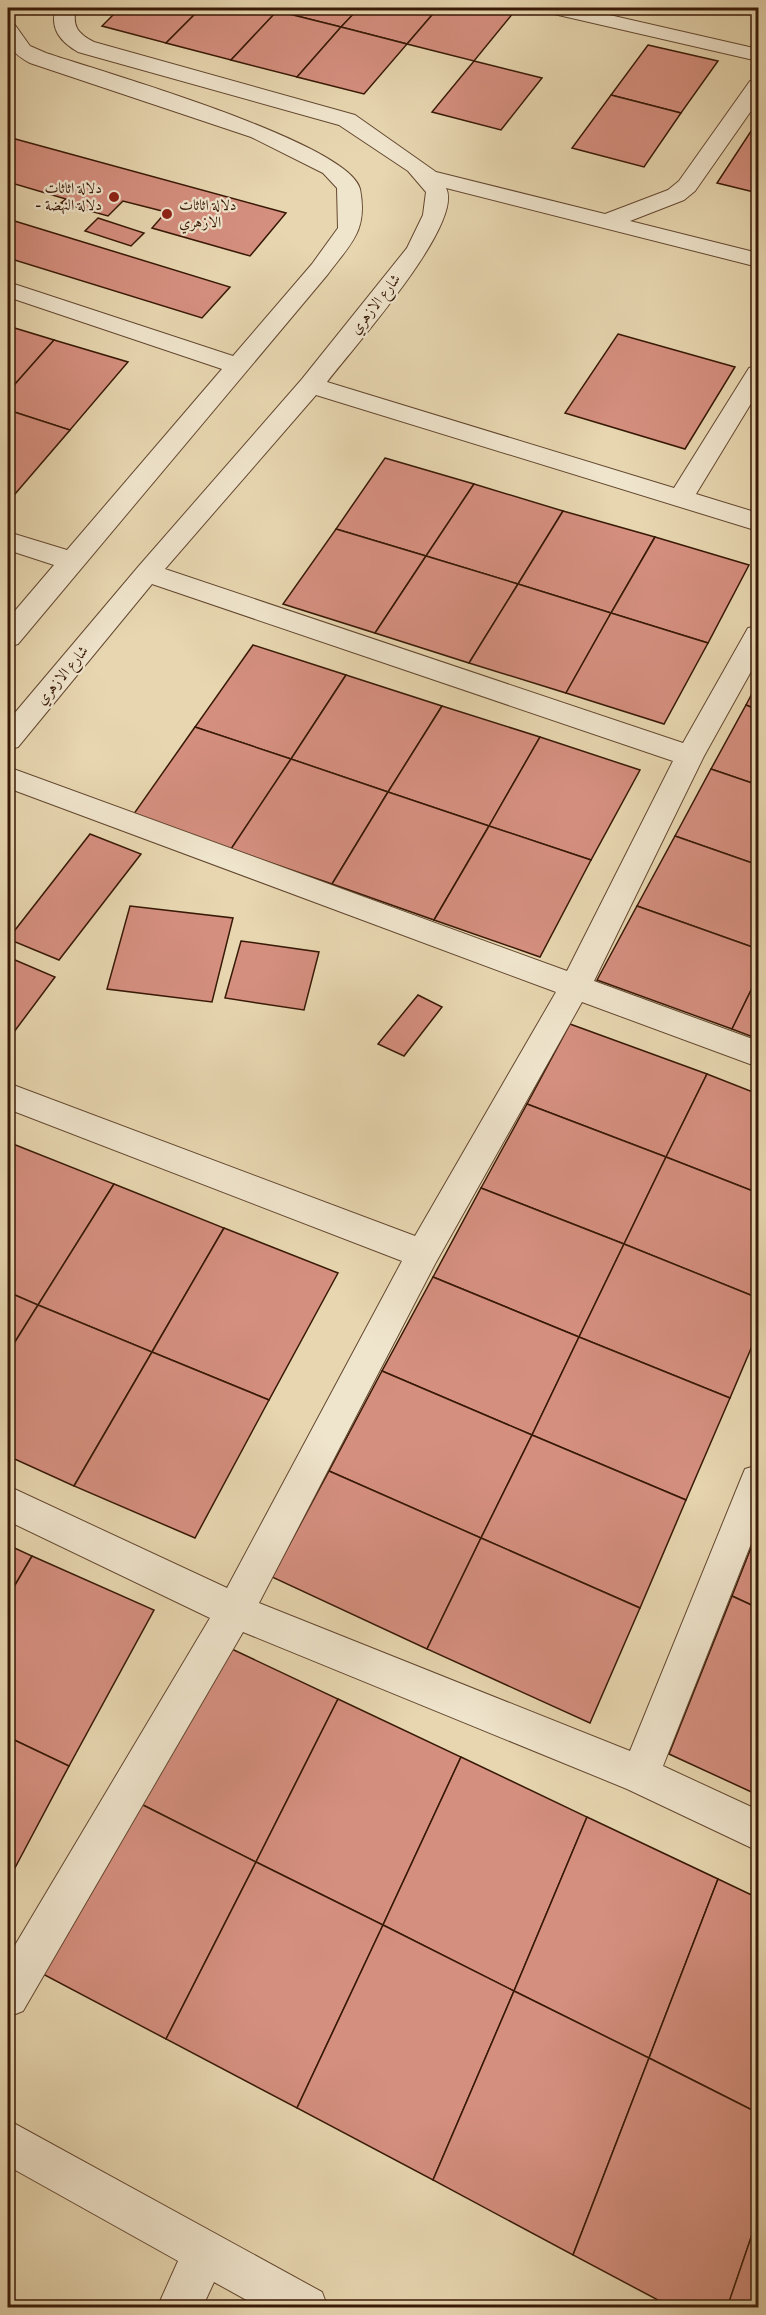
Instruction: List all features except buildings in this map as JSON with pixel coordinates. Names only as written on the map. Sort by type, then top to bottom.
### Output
[{"type":"street","points":[[66,8],[61,21],[64,30],[86,47],[347,120],[416,166],[428,177],[759,260]]},
{"type":"street","points":[[554,8],[759,55]]},
{"type":"street","points":[[8,29],[22,50],[38,58],[259,132],[314,158],[331,168],[348,187],[350,228],[320,269],[239,366],[8,637]]},
{"type":"street","points":[[606,222],[676,195],[687,186],[759,86]]},
{"type":"street","name":"شارع الازهري","points":[[8,740],[147,573],[311,385],[425,239],[435,214],[436,203],[436,192],[428,177]]},
{"type":"street","points":[[8,289],[239,366]]},
{"type":"street","points":[[681,498],[759,373]]},
{"type":"street","points":[[311,385],[759,522]]},
{"type":"street","points":[[8,541],[73,561]]},
{"type":"street","points":[[147,573],[690,756]]},
{"type":"street","points":[[8,1996],[235,1611],[423,1254],[575,987],[690,756],[759,635]]},
{"type":"street","points":[[8,777],[759,1054]]},
{"type":"street","points":[[8,1096],[423,1254]]},
{"type":"street","points":[[640,1775],[759,1480]]},
{"type":"street","points":[[8,1503],[235,1611],[640,1775],[759,1831]]},
{"type":"street","points":[[8,2142],[306,2307]]},
{"type":"street","points":[[179,2307],[205,2252]]},
{"type":"place","name":"دلالة اثاثات - دلالة النهضة","points":[[114,197]]},
{"type":"place","name":"دلالة اثاثات الازهري","points":[[167,214]]}]
